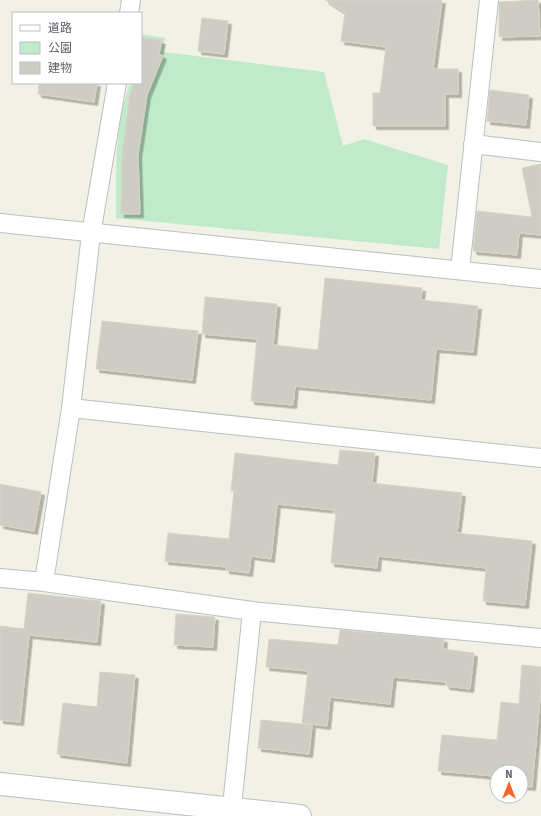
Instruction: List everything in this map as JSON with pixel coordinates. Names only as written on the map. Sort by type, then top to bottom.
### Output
[{"type":"street","points":[[129,12],[132,0]]},
{"type":"street","points":[[460,270],[489,0]]},
{"type":"street","points":[[44,582],[71,408],[91,234],[117,84]]},
{"type":"street","points":[[473,144],[541,152]]},
{"type":"street","points":[[0,223],[91,234],[541,279]]},
{"type":"street","points":[[71,408],[541,458]]},
{"type":"street","points":[[0,578],[44,582],[252,611],[541,638]]},
{"type":"street","points":[[232,812],[252,611]]},
{"type":"street","points":[[0,784],[232,812],[300,816]]},
{"type":"green space","points":[[142,34],[165,38],[163,52],[324,72],[343,146],[364,139],[448,165],[439,249],[116,218],[117,150],[121,116],[130,84],[142,84]]},
{"type":"building","points":[[325,0],[442,0],[433,69],[458,69],[458,94],[445,94],[445,126],[373,126],[373,93],[380,93],[386,47],[341,41],[345,13]]},
{"type":"building","points":[[538,0],[540,36],[499,37],[499,2]]},
{"type":"building","points":[[202,18],[228,21],[224,54],[198,51]]},
{"type":"building","points":[[142,37],[162,41],[159,54],[163,56],[147,95],[138,155],[140,214],[121,214],[122,155],[130,95],[134,84],[142,84]]},
{"type":"building","points":[[39,84],[97,84],[94,102],[38,94]]},
{"type":"building","points":[[490,90],[529,95],[526,125],[487,121]]},
{"type":"building","points":[[541,164],[541,235],[519,233],[517,255],[473,251],[477,211],[532,217],[522,168]]},
{"type":"building","points":[[325,278],[422,288],[421,300],[478,306],[473,352],[436,349],[431,400],[295,386],[293,405],[251,401],[257,339],[202,334],[205,297],[277,304],[273,345],[318,350]]},
{"type":"building","points":[[102,321],[198,331],[192,380],[96,369]]},
{"type":"building","points":[[340,450],[375,453],[372,483],[462,493],[457,533],[532,541],[525,605],[483,601],[486,568],[378,556],[377,568],[331,563],[336,513],[333,513],[334,510],[277,504],[271,559],[251,556],[249,573],[226,570],[226,567],[165,561],[168,533],[229,539],[234,491],[231,491],[235,453],[338,465]]},
{"type":"building","points":[[0,484],[41,492],[34,531],[0,525]]},
{"type":"building","points":[[28,593],[101,601],[97,642],[29,635],[20,722],[0,720],[0,626],[24,629]]},
{"type":"building","points":[[176,614],[215,617],[213,647],[174,645]]},
{"type":"building","points":[[340,630],[444,639],[443,649],[474,653],[470,689],[446,686],[446,682],[393,677],[390,704],[330,697],[327,726],[302,723],[308,671],[266,667],[269,639],[338,645]]},
{"type":"building","points":[[522,665],[541,667],[541,687],[532,787],[529,787],[529,764],[489,764],[489,776],[438,771],[442,735],[497,740],[501,702],[519,704]]},
{"type":"building","points":[[100,672],[135,675],[127,763],[57,754],[63,703],[97,707]]},
{"type":"building","points":[[261,720],[312,725],[309,754],[258,748]]}]
